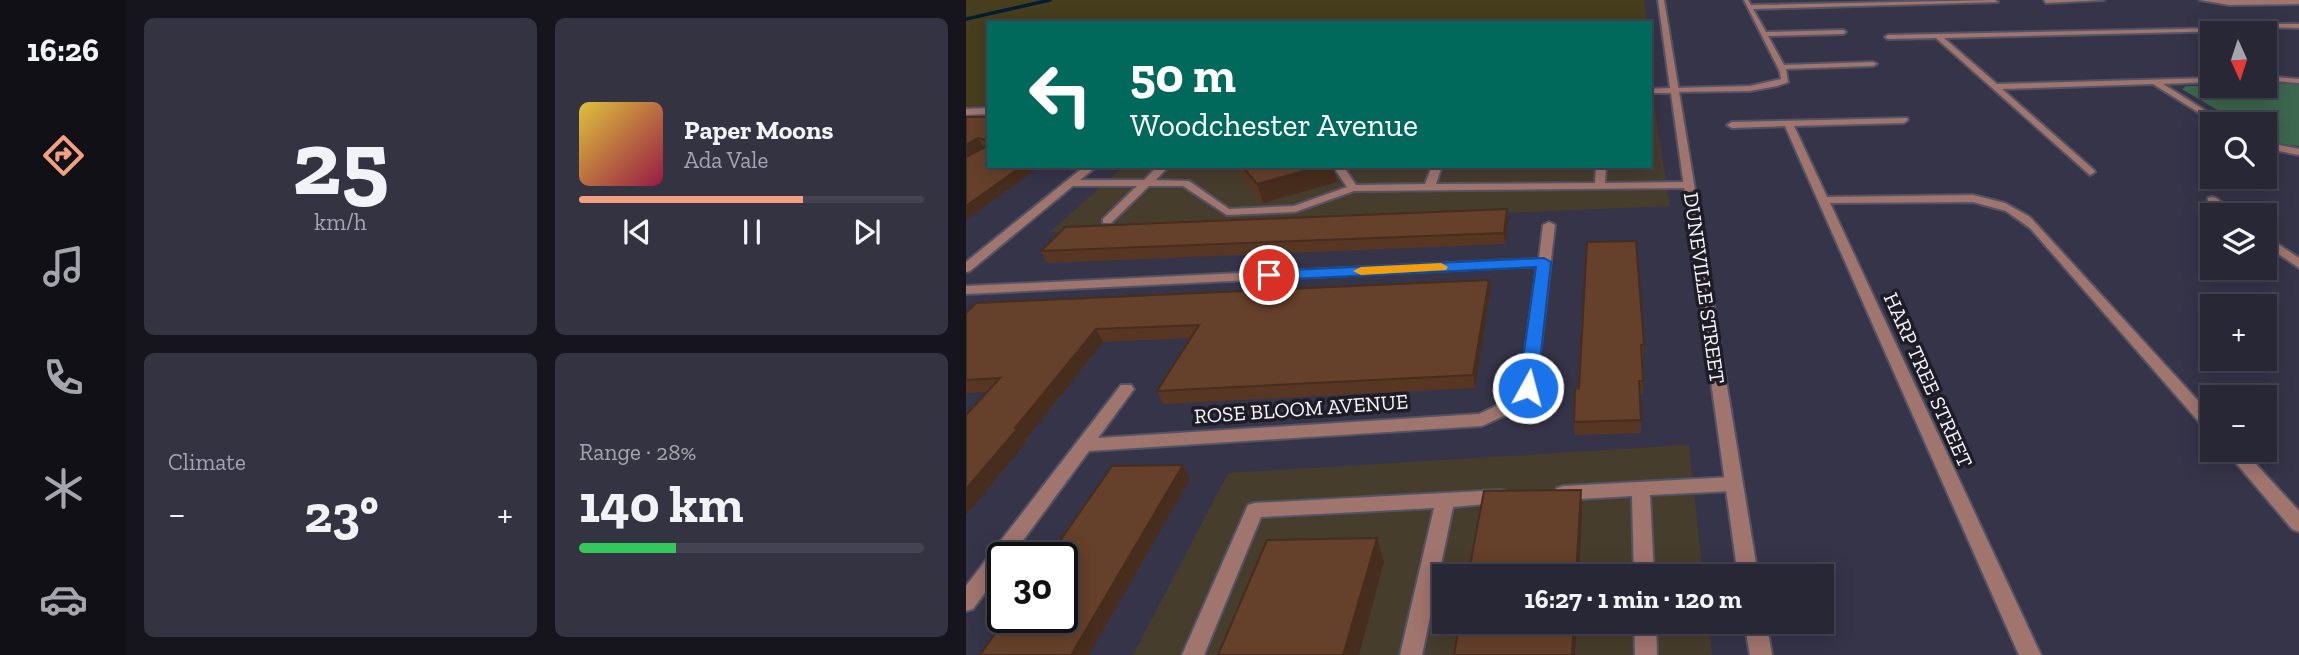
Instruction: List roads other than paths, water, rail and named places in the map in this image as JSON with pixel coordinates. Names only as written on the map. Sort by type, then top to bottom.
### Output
[{"type":"street","name":"DUNEVILLE STREET","points":[[1661,0],[1746,564]]},
{"type":"street","points":[[2046,0],[2101,0]]},
{"type":"street","points":[[2046,0],[2061,9]]},
{"type":"street","points":[[2203,0],[2237,3],[2299,2]]},
{"type":"street","points":[[2293,0],[2299,2]]},
{"type":"street","points":[[1652,91],[1766,87],[1781,83],[1785,77],[1781,67],[1748,4],[1995,2]]},
{"type":"street","points":[[2277,26],[2299,26]]},
{"type":"street","points":[[1888,37],[2200,30]]},
{"type":"street","points":[[1764,34],[1843,32]]},
{"type":"street","points":[[1938,36],[2090,172]]},
{"type":"street","points":[[1781,67],[1873,64]]},
{"type":"street","points":[[2277,79],[2295,80]]},
{"type":"street","points":[[1995,87],[2200,80]]},
{"type":"street","points":[[2155,82],[2204,112]]},
{"type":"street","points":[[966,112],[987,111]]},
{"type":"street","points":[[1732,125],[1904,120]]},
{"type":"street","name":"HARP TREE STREET","points":[[1788,123],[2030,655]]},
{"type":"street","points":[[2277,148],[2299,152]]},
{"type":"street","points":[[966,268],[1090,168]]},
{"type":"street","points":[[1107,221],[1162,168]]},
{"type":"street","points":[[1339,168],[1353,188]]},
{"type":"street","points":[[1430,186],[1436,168]]},
{"type":"street","points":[[1600,186],[1601,168]]},
{"type":"street","points":[[1071,183],[1185,183],[1227,212],[1295,209],[1353,188],[1689,185]]},
{"type":"street","points":[[1823,200],[1963,198],[1980,199],[2010,208],[2034,226],[2200,413]]},
{"type":"street","points":[[2212,200],[2216,203]]},
{"type":"street","points":[[966,290],[1544,262],[1549,225]]},
{"type":"street","points":[[2277,248],[2299,264]]},
{"type":"street","name":"ROSE BLOOM AVENUE","points":[[1084,445],[1482,420],[1517,403],[1528,388],[1544,262]]},
{"type":"street","points":[[966,602],[1126,389]]},
{"type":"street","points":[[2244,462],[2299,524]]},
{"type":"street","points":[[1549,494],[1733,484]]},
{"type":"street","points":[[1641,489],[1644,564]]},
{"type":"street","points":[[1193,655],[1255,510],[1523,495]]},
{"type":"street","points":[[1411,655],[1444,500]]},
{"type":"street","points":[[1645,634],[1646,655]]},
{"type":"street","points":[[1757,634],[1761,655]]},
{"type":"waterway","points":[[966,19],[1050,0]]}]
